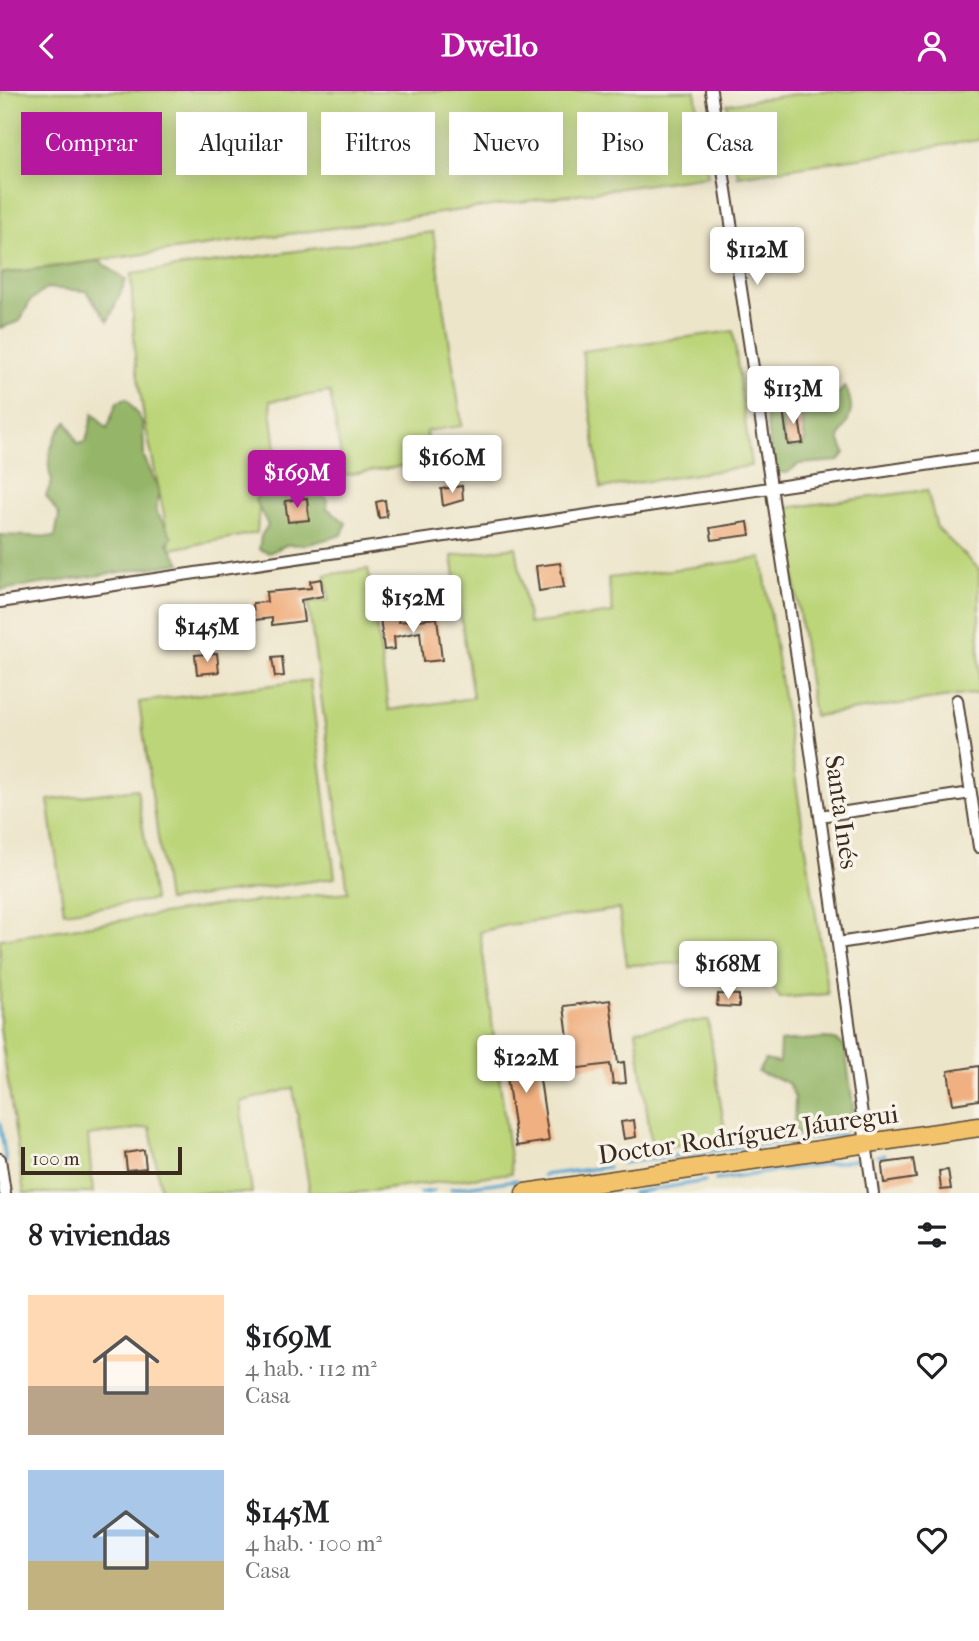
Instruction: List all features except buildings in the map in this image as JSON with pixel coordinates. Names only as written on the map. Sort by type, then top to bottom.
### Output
[{"type":"main road","name":"Doctor Rodríguez Jáuregui","points":[[525,1193],[979,1127]]},
{"type":"street","name":"Santa Inés","points":[[711,91],[820,815],[873,1193]]},
{"type":"street","points":[[0,602],[979,457]]},
{"type":"street","points":[[957,700],[979,847]]},
{"type":"street","points":[[820,815],[971,793]]},
{"type":"street","points":[[838,943],[979,921]]},
{"type":"street","points":[[0,1159],[5,1193]]},
{"type":"green space","points":[[0,91],[695,91],[698,112],[682,112],[682,175],[708,176],[0,274]]},
{"type":"green space","points":[[817,91],[979,91],[979,140],[777,170],[777,112],[728,112],[727,104]]},
{"type":"green space","points":[[433,232],[462,426],[426,431],[430,462],[344,475],[330,392],[270,401],[277,457],[262,466],[257,533],[171,549],[144,418],[135,357],[131,274]]},
{"type":"green space","points":[[99,261],[126,280],[108,321],[86,291],[47,288],[30,301],[20,321],[0,328],[0,274]]},
{"type":"green space","points":[[733,331],[751,466],[601,488],[582,351]]},
{"type":"green space","points":[[819,376],[830,384],[830,392],[824,402],[827,406],[845,386],[848,394],[851,412],[839,438],[845,453],[839,461],[799,464],[787,473],[776,472],[771,458],[765,407],[773,399],[780,404],[785,442],[791,448],[801,446],[805,441],[801,412],[792,403],[795,394],[811,389],[811,381]]},
{"type":"green space","points":[[127,399],[143,423],[144,457],[159,490],[156,511],[172,537],[167,543],[181,563],[0,590],[0,535],[55,537],[59,515],[46,496],[52,481],[49,457],[57,434],[67,422],[78,444],[86,442],[93,413],[107,429],[117,402]]},
{"type":"green space","points":[[304,452],[322,457],[321,475],[314,487],[327,499],[327,508],[346,523],[342,535],[309,544],[286,545],[269,553],[259,549],[261,536],[268,525],[255,500],[263,490],[286,496],[294,521],[304,521],[304,494],[285,474],[290,454]]},
{"type":"green space","points":[[927,490],[937,528],[979,569],[979,693],[814,716],[784,508]]},
{"type":"green space","points":[[516,547],[529,624],[613,613],[608,578],[762,558],[828,994],[780,998],[754,961],[627,965],[619,909],[508,925],[480,932],[512,1173],[355,1193],[310,1193],[293,1088],[240,1102],[252,1193],[161,1193],[150,1127],[88,1136],[93,1193],[24,1193],[0,1028],[0,939],[214,906],[348,892],[308,602],[329,600],[325,575],[368,569],[389,710],[473,698],[452,556]]},
{"type":"green space","points":[[310,680],[335,878],[167,901],[139,702]]},
{"type":"green space","points":[[137,789],[154,900],[64,912],[48,800]]},
{"type":"green space","points":[[708,1020],[726,1139],[652,1148],[636,1030]]},
{"type":"green space","points":[[825,1038],[838,1041],[845,1047],[855,1121],[848,1128],[798,1135],[794,1127],[795,1097],[788,1083],[758,1072],[765,1060],[779,1063],[780,1042]]},
{"type":"waterway","points":[[0,1123],[6,1162]]},
{"type":"waterway","points":[[621,1163],[843,1134]]},
{"type":"waterway","points":[[877,1156],[885,1155]]},
{"type":"waterway","points":[[716,1180],[860,1159]]},
{"type":"waterway","points":[[543,1175],[608,1167]]},
{"type":"waterway","points":[[451,1189],[517,1180]]},
{"type":"waterway","points":[[632,1193],[705,1181]]},
{"type":"waterway","points":[[421,1193],[434,1191]]}]
